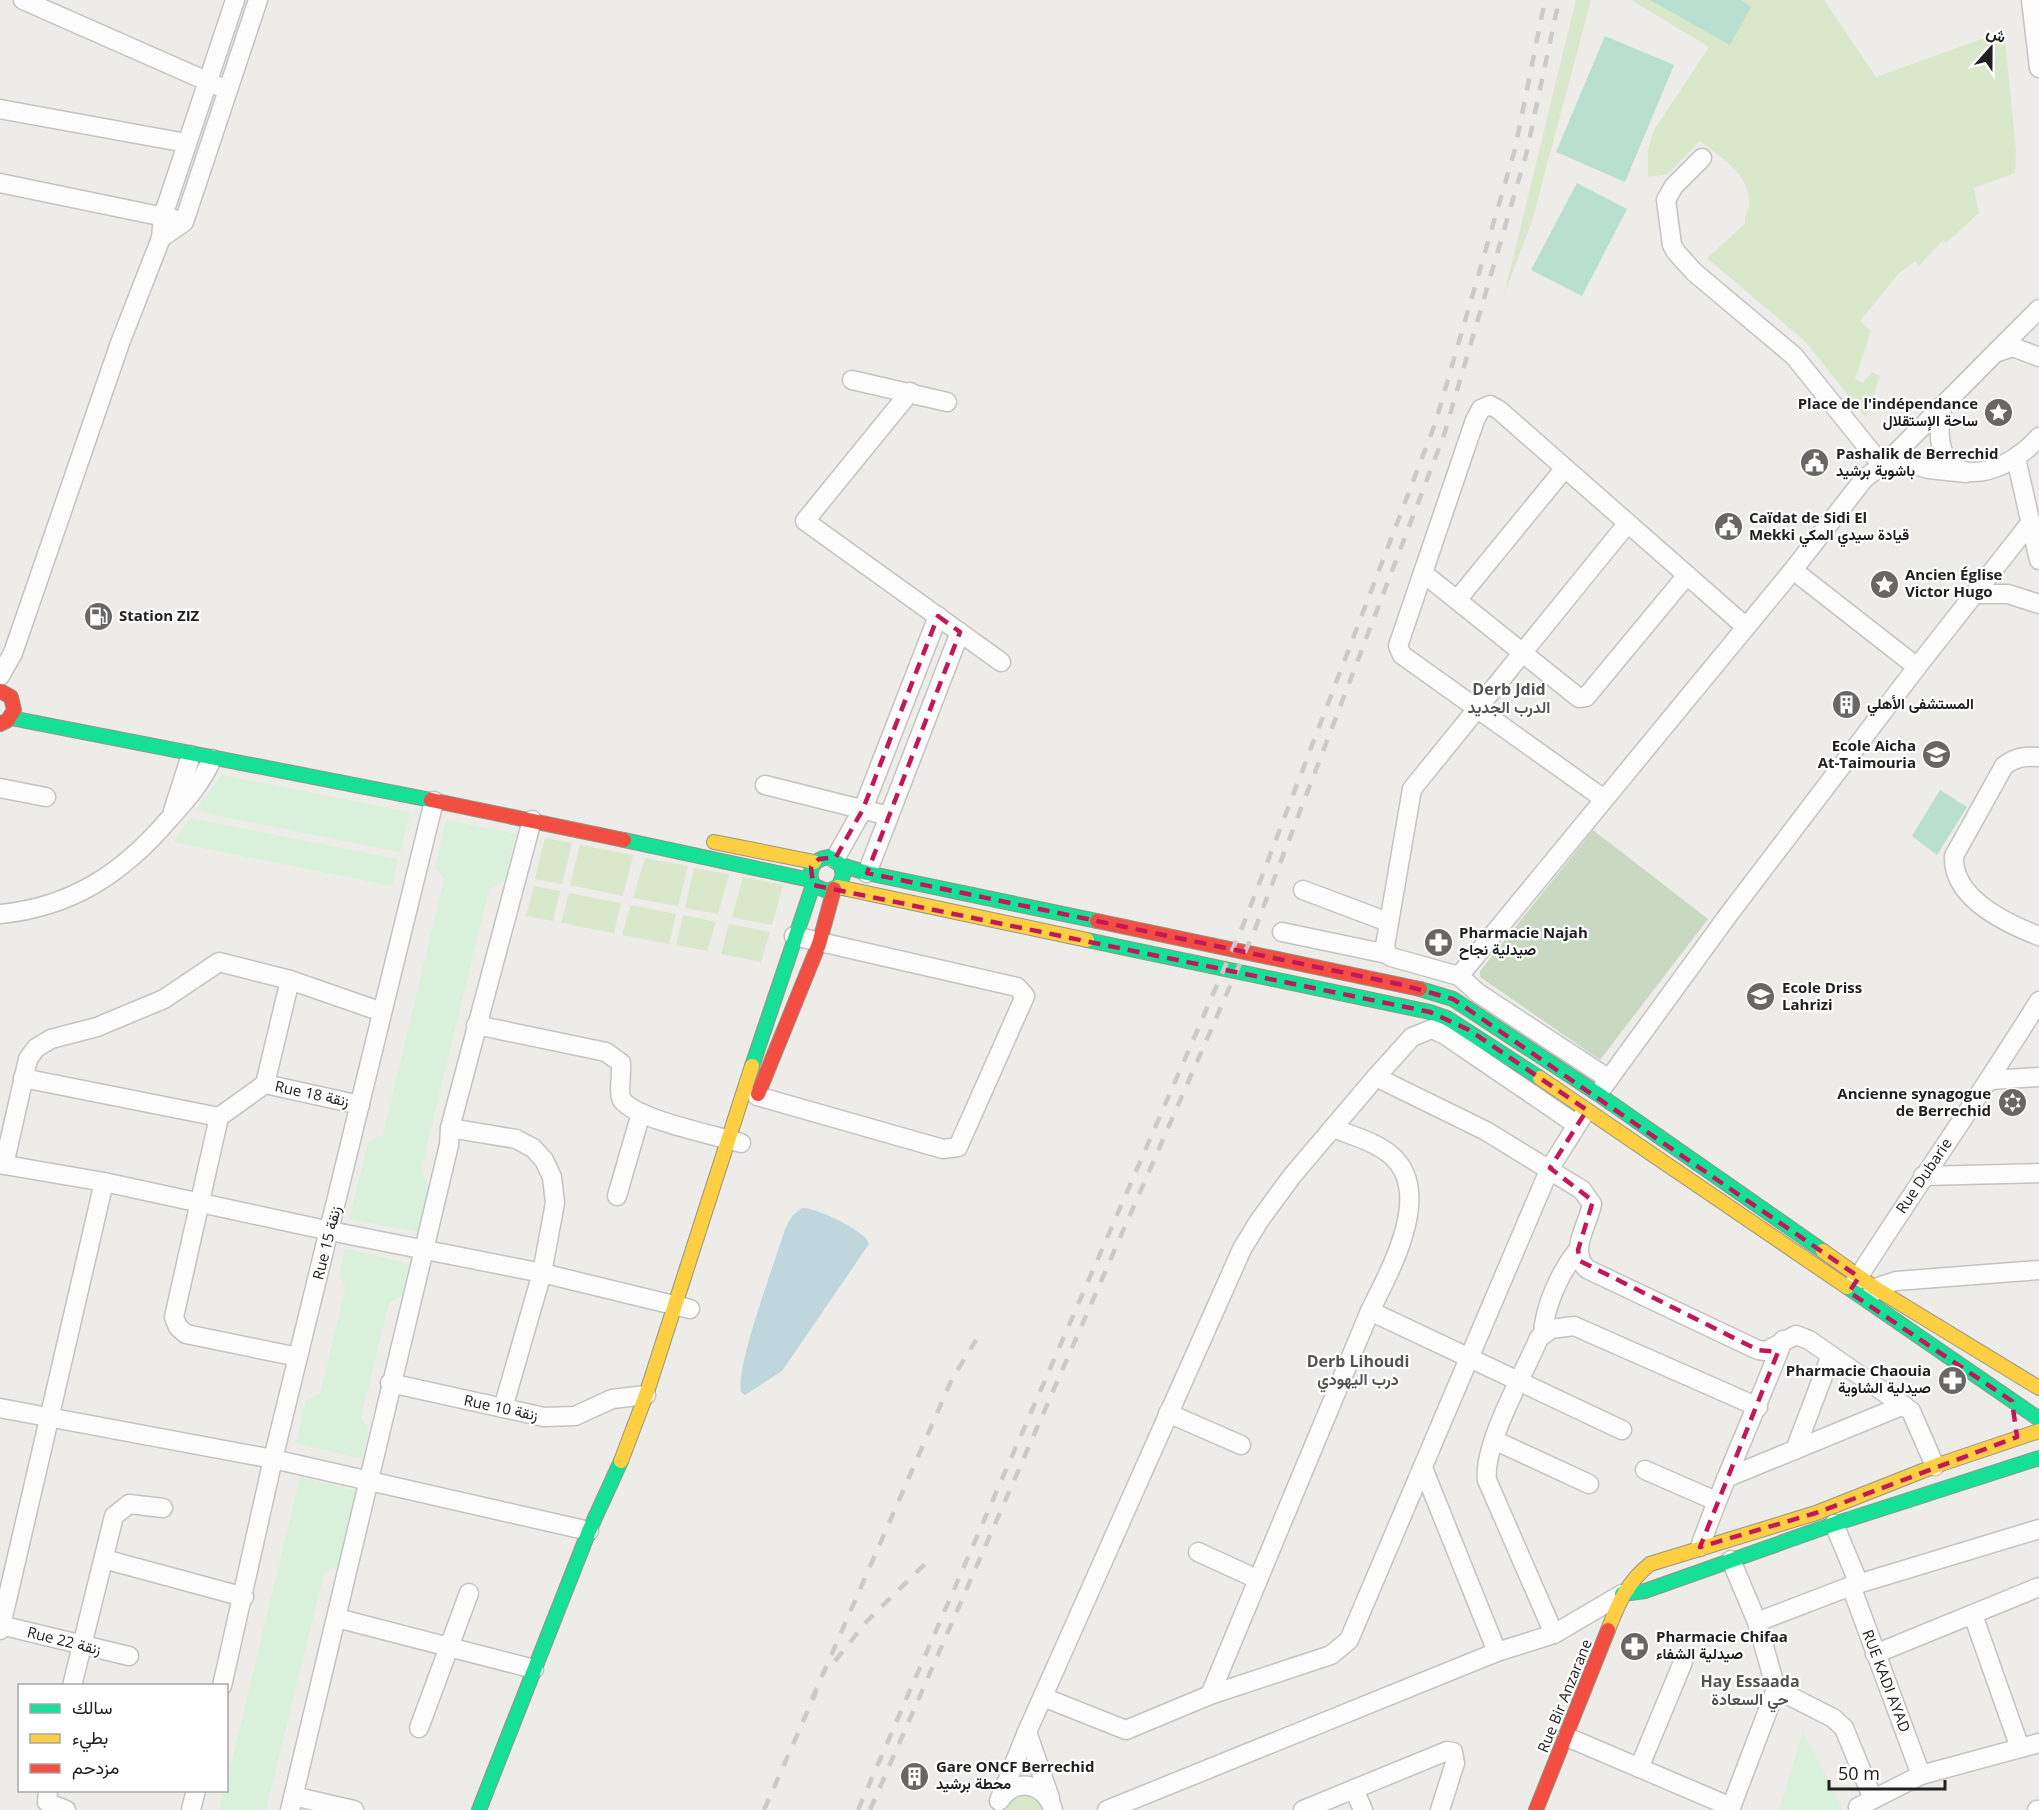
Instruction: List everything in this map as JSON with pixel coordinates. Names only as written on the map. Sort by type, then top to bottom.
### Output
[{"type":"main road","points":[[606,821],[197,742],[18,701],[4,725],[191,754],[532,820],[812,882],[821,890],[836,888],[1430,1012],[1469,1030],[1582,1117],[1854,1284],[2039,1419]]},
{"type":"main road","points":[[698,839],[814,862],[824,857],[867,873],[1435,992],[1478,1014],[1603,1087],[1854,1284]]},
{"type":"main road","points":[[479,1810],[589,1531],[619,1468],[646,1395],[686,1307],[794,936],[812,882],[810,871],[814,862]]},
{"type":"main road","points":[[717,1220],[735,1141],[757,1096],[819,944],[836,888],[843,876],[838,862]]},
{"type":"main road","points":[[1870,1295],[2039,1388]]},
{"type":"main road","points":[[619,1468],[640,1445],[646,1433],[676,1350]]},
{"type":"main road","points":[[2012,1401],[2018,1422],[2018,1437]]},
{"type":"main road","name":"Rue Bir Anzarane","points":[[1536,1810],[1622,1594],[1637,1574],[1650,1564],[1816,1513],[1935,1466],[2039,1431]]},
{"type":"main road","points":[[1622,1594],[1645,1591],[1834,1524],[2039,1458]]},
{"type":"street","points":[[23,0],[228,90]]},
{"type":"street","points":[[2031,0],[2039,68]]},
{"type":"street","points":[[0,676],[13,653],[120,343],[161,238],[164,216],[208,83],[232,1],[256,6],[184,222],[161,238]]},
{"type":"street","points":[[0,109],[186,144]]},
{"type":"street","points":[[1702,158],[1674,186],[1666,200],[1670,236],[1676,252],[1694,272],[1794,356],[1886,461],[1954,474],[1991,471],[2016,458],[2039,437]]},
{"type":"street","points":[[0,183],[184,222]]},
{"type":"street","points":[[1459,976],[1793,570],[1864,479],[1942,409],[2039,309]]},
{"type":"street","points":[[1995,352],[2013,347],[2039,357]]},
{"type":"street","points":[[852,380],[947,402]]},
{"type":"street","points":[[910,392],[805,521],[1001,662]]},
{"type":"street","points":[[1604,800],[1402,655],[1398,646],[1475,420],[1481,410],[1490,405],[1499,410],[1746,627]]},
{"type":"street","points":[[1942,409],[1938,429],[1942,452],[1949,461],[1969,472]]},
{"type":"street","points":[[2016,458],[2039,560]]},
{"type":"street","points":[[1457,600],[1565,468]]},
{"type":"street","points":[[1282,932],[1387,954],[1459,976],[1478,993],[1603,1087],[1729,914],[1917,667],[1977,594],[2031,522]]},
{"type":"street","points":[[1387,954],[1385,946],[1388,922],[1412,789],[1476,707],[1628,524]]},
{"type":"street","points":[[1793,570],[1917,667]]},
{"type":"street","points":[[1424,573],[1579,698],[1586,697],[1687,575]]},
{"type":"street","points":[[1977,594],[2008,594],[2039,604]]},
{"type":"street","points":[[838,862],[863,809],[938,616]]},
{"type":"street","points":[[867,873],[960,632]]},
{"type":"street","points":[[13,653],[18,701]]},
{"type":"street","points":[[170,818],[191,754]]},
{"type":"street","points":[[2039,757],[2014,758],[2004,766],[1954,856],[1957,880],[1967,891],[2012,926],[2039,936]]},
{"type":"street","points":[[0,914],[54,903],[88,888],[118,870],[147,846],[198,786],[212,759]]},
{"type":"street","points":[[765,785],[889,816]]},
{"type":"street","points":[[0,789],[46,797]]},
{"type":"street","name":"Rue 15 زنقة","points":[[222,1684],[244,1597],[273,1459],[434,801]]},
{"type":"street","points":[[354,1810],[291,1803],[449,1145],[450,1128],[532,820]]},
{"type":"street","points":[[1303,890],[1388,922]]},
{"type":"street","points":[[757,1096],[943,1149],[958,1147],[1025,996],[1017,987],[819,944],[794,936]]},
{"type":"street","points":[[382,1012],[290,980],[219,962],[164,999],[79,1033],[51,1039],[36,1048],[28,1059],[2,1164],[104,1182],[330,1231],[542,1273],[686,1307]]},
{"type":"street","points":[[290,980],[265,1084],[219,1117],[174,1317],[178,1327],[186,1334],[298,1358]]},
{"type":"street","name":"Rue Dubarie","points":[[1854,1284],[1923,1176],[1990,1080],[2039,1001]]},
{"type":"street","points":[[476,1025],[585,1047],[615,1056],[621,1063],[623,1077],[619,1092],[622,1101],[641,1113],[735,1141]]},
{"type":"street","points":[[998,1806],[1027,1732],[1242,1249],[1292,1176],[1412,1037],[1432,1029],[1582,1117],[1550,1168],[1349,1640],[1342,1648],[1331,1656],[1210,1695],[1126,1730],[1043,1697]]},
{"type":"street","points":[[1376,1077],[1486,1131],[1550,1168],[1582,1190],[1592,1204],[1578,1250],[1562,1274],[1545,1317],[1543,1335],[1486,1459],[1487,1480],[1554,1634]]},
{"type":"street","points":[[1990,1080],[2039,1077]]},
{"type":"street","points":[[23,1078],[219,1117]]},
{"type":"street","name":"Rue 18 زنقة","points":[[265,1084],[360,1105]]},
{"type":"street","points":[[617,1196],[641,1113]]},
{"type":"street","points":[[450,1128],[516,1139],[533,1148],[544,1160],[552,1178],[555,1203],[542,1273],[503,1408]]},
{"type":"street","points":[[1210,1695],[1371,1311],[1400,1250],[1406,1227],[1408,1184],[1400,1166],[1392,1156],[1380,1148],[1334,1128]]},
{"type":"street","points":[[1923,1176],[2039,1173]]},
{"type":"street","points":[[0,1626],[104,1182]]},
{"type":"street","points":[[1578,1250],[1580,1261],[1587,1269],[1758,1350],[1766,1351],[1782,1340],[1796,1335],[1832,1355],[1904,1405],[1916,1418],[1935,1466]]},
{"type":"street","points":[[1870,1295],[1896,1281],[2039,1270]]},
{"type":"street","points":[[1371,1311],[1521,1380],[1622,1430]]},
{"type":"street","points":[[1543,1335],[1561,1326],[1574,1326],[1758,1407]]},
{"type":"street","points":[[1700,1547],[1716,1502],[1758,1407],[1782,1340]]},
{"type":"street","points":[[1795,1449],[1832,1355]]},
{"type":"street","name":"Rue 10 زنقة","points":[[390,1383],[544,1417],[575,1416],[612,1399],[646,1395]]},
{"type":"street","points":[[1726,1478],[1904,1405]]},
{"type":"street","points":[[0,1408],[273,1459],[589,1531]]},
{"type":"street","points":[[1168,1413],[1241,1445]]},
{"type":"street","points":[[1494,1440],[1589,1484]]},
{"type":"street","points":[[1423,1468],[1497,1652]]},
{"type":"street","points":[[1645,1470],[1716,1502]]},
{"type":"street","points":[[72,1684],[114,1516],[129,1504],[163,1508]]},
{"type":"street","name":"RUE KADI AYAD","points":[[1834,1524],[1875,1654],[1921,1775]]},
{"type":"street","points":[[1757,1622],[1855,1585],[2039,1529]]},
{"type":"street","points":[[1198,1552],[1257,1579]]},
{"type":"street","points":[[104,1559],[244,1597]]},
{"type":"street","points":[[1567,1737],[1731,1809],[1776,1689],[1757,1622],[1731,1560]]},
{"type":"street","points":[[1875,1654],[2039,1587]]},
{"type":"street","points":[[419,1728],[469,1593]]},
{"type":"street","points":[[1107,1810],[1497,1652],[1554,1634],[1622,1594]]},
{"type":"street","points":[[1973,1615],[2020,1748]]},
{"type":"street","points":[[337,1618],[534,1670]]},
{"type":"street","name":"Rue 22 زنقة","points":[[0,1626],[129,1656]]},
{"type":"street","points":[[1639,1768],[1683,1662]]},
{"type":"street","points":[[1776,1689],[1833,1718],[1844,1728],[1864,1805],[1921,1775],[2039,1743]]},
{"type":"street","points":[[1027,1732],[1052,1806]]},
{"type":"street","points":[[1303,1810],[1437,1754],[1453,1752],[1455,1763],[1440,1810]]},
{"type":"street","points":[[998,1806],[1007,1791],[1024,1785],[1043,1791],[1052,1806]]},
{"type":"street","points":[[1354,1789],[1363,1810]]},
{"type":"street","points":[[48,1792],[48,1802],[66,1810]]},
{"type":"street","points":[[191,1810],[196,1792]]},
{"type":"highlighted area","points":[[938,616],[960,632],[867,873],[1403,985],[1453,999],[1859,1277],[1849,1292],[2012,1401],[2017,1437],[1816,1513],[1700,1547],[1778,1352],[1758,1350],[1580,1261],[1578,1250],[1593,1201],[1550,1168],[1587,1110],[1469,1030],[1430,1012],[813,885],[811,867],[819,859],[836,857],[863,809]]},
{"type":"green space","points":[[1576,0],[1591,0],[1532,221],[1504,295]]},
{"type":"green space","points":[[1631,0],[1824,0],[1876,77],[2004,31],[2016,151],[2015,173],[1974,188],[1979,213],[1946,243],[1943,240],[1919,266],[1915,261],[1899,273],[1860,321],[1871,331],[1855,379],[1863,383],[1872,372],[1880,376],[1866,418],[1805,341],[1707,258],[1745,224],[1749,202],[1744,182],[1739,174],[1700,141],[1668,174],[1648,177],[1648,150],[1654,130],[1709,47]]},
{"type":"green space","points":[[1650,0],[1741,0],[1751,7],[1730,45]]},
{"type":"green space","points":[[1605,36],[1674,65],[1625,182],[1556,152]]},
{"type":"green space","points":[[1577,183],[1627,209],[1582,296],[1531,270]]},
{"type":"green space","points":[[222,775],[410,812],[400,852],[195,811]]},
{"type":"green space","points":[[1940,790],[1967,807],[1937,855],[1912,836]]},
{"type":"green space","points":[[190,818],[398,859],[392,886],[173,842]]},
{"type":"green space","points":[[446,820],[516,834],[505,880],[489,890],[421,1169],[429,1188],[418,1232],[349,1219],[368,1142],[383,1134],[444,879],[435,868]]},
{"type":"green space","points":[[1593,830],[1708,919],[1600,1060],[1480,977],[1480,971]]},
{"type":"green space","points":[[545,838],[572,843],[562,884],[535,879]]},
{"type":"green space","points":[[580,845],[633,855],[623,896],[570,885]]},
{"type":"green space","points":[[645,858],[688,866],[678,906],[633,898]]},
{"type":"green space","points":[[694,868],[729,874],[718,914],[685,908]]},
{"type":"green space","points":[[743,877],[783,885],[772,925],[732,917]]},
{"type":"green space","points":[[534,886],[560,891],[553,921],[526,916]]},
{"type":"green space","points":[[569,893],[621,903],[614,933],[561,923]]},
{"type":"green space","points":[[631,905],[676,914],[669,944],[622,935]]},
{"type":"green space","points":[[683,915],[716,922],[707,951],[676,945]]},
{"type":"green space","points":[[729,924],[770,932],[761,962],[721,954]]},
{"type":"green space","points":[[345,1248],[409,1264],[401,1296],[389,1303],[361,1417],[369,1430],[362,1459],[296,1443],[306,1401],[320,1393],[346,1286],[339,1275]]},
{"type":"green space","points":[[300,1477],[356,1491],[338,1566],[324,1573],[266,1810],[219,1810],[224,1792],[228,1792],[228,1777]]},
{"type":"green space","points":[[1803,1732],[1843,1810],[1779,1810]]},
{"type":"green space","points":[[1020,1794],[1035,1796],[1045,1810],[1006,1810],[1013,1798]]},
{"type":"water","points":[[802,1208],[840,1221],[860,1233],[869,1244],[782,1371],[745,1395],[741,1392],[741,1379],[757,1313],[785,1229],[792,1216]]},
{"type":"railway","points":[[858,1810],[1244,923],[1435,424],[1515,149],[1545,0]]},
{"type":"railway","points":[[870,1810],[1255,929],[1444,435],[1526,155],[1559,0]]},
{"type":"railway","points":[[812,1699],[952,1379],[976,1340]]},
{"type":"railway","points":[[835,1661],[868,1620],[931,1558]]},
{"type":"railway","points":[[764,1810],[816,1692]]},
{"type":"traffic: fast","points":[[11,718],[431,800]]},
{"type":"traffic: fast","points":[[624,840],[810,880]]},
{"type":"traffic: fast","points":[[841,865],[843,876],[838,887],[827,891],[813,885],[811,880],[813,866],[819,860],[829,857],[841,865],[867,873],[1097,921]]},
{"type":"traffic: fast","points":[[752,1066],[813,885]]},
{"type":"traffic: fast","points":[[1087,940],[1430,1012],[1447,1018],[1540,1078]]},
{"type":"traffic: fast","points":[[1420,989],[1453,999],[1598,1094],[1823,1251]]},
{"type":"traffic: fast","points":[[1847,1287],[2039,1419]]},
{"type":"traffic: fast","points":[[1622,1594],[1645,1591],[1834,1524],[2039,1458]]},
{"type":"traffic: fast","points":[[479,1810],[589,1531],[621,1461]]},
{"type":"traffic: slow","points":[[714,842],[814,862]]},
{"type":"traffic: slow","points":[[838,887],[1087,940]]},
{"type":"traffic: slow","points":[[621,1461],[646,1395],[752,1066]]},
{"type":"traffic: slow","points":[[1540,1078],[1847,1287]]},
{"type":"traffic: slow","points":[[1823,1251],[1875,1288],[2039,1388]]},
{"type":"traffic: slow","points":[[1608,1630],[1629,1586],[1650,1564],[1816,1513],[1935,1466],[2039,1431]]},
{"type":"traffic: jam","points":[[0,691],[11,697],[14,710],[8,720],[0,724]]},
{"type":"traffic: jam","points":[[431,800],[624,840]]},
{"type":"traffic: jam","points":[[758,1094],[819,944],[834,889]]},
{"type":"traffic: jam","points":[[1097,921],[1420,989]]},
{"type":"traffic: jam","points":[[1536,1810],[1608,1630]]},
{"type":"place","name":"Place de l'indépendance ساحة الإستقلال","points":[[1999,413]]},
{"type":"place","name":"Pashalik de Berrechid باشوية برشيد","points":[[1815,463]]},
{"type":"place","name":"Caïdat de Sidi El Mekki قيادة سيدي المكي","points":[[1728,527]]},
{"type":"place","name":"Ancien Église Victor Hugo","points":[[1884,584]]},
{"type":"place","name":"Station ZIZ","points":[[98,616]]},
{"type":"place","name":"المستشفى الأهلي","points":[[1846,704]]},
{"type":"place","name":"Ecole Aicha At-Taimouria","points":[[1937,755]]},
{"type":"place","name":"Pharmacie Najah صيدلية نجاح","points":[[1438,942]]},
{"type":"place","name":"Ecole Driss Lahrizi","points":[[1761,997]]},
{"type":"place","name":"Ancienne synagogue de Berrechid","points":[[2012,1103]]},
{"type":"place","name":"Pharmacie Chaouia صيدلية الشاوية","points":[[1952,1380]]},
{"type":"place","name":"Pharmacie Chifaa صيدلية الشفاء","points":[[1635,1646]]},
{"type":"place","name":"Gare ONCF Berrechid محطة برشيد","points":[[915,1776]]},
{"type":"district","name":"Derb Jdid الدرب الجديد","points":[[1509,698]]},
{"type":"district","name":"Derb Lihoudi درب اليهودي","points":[[1358,1370]]},
{"type":"district","name":"Hay Essaada حي السعادة","points":[[1750,1690]]}]
